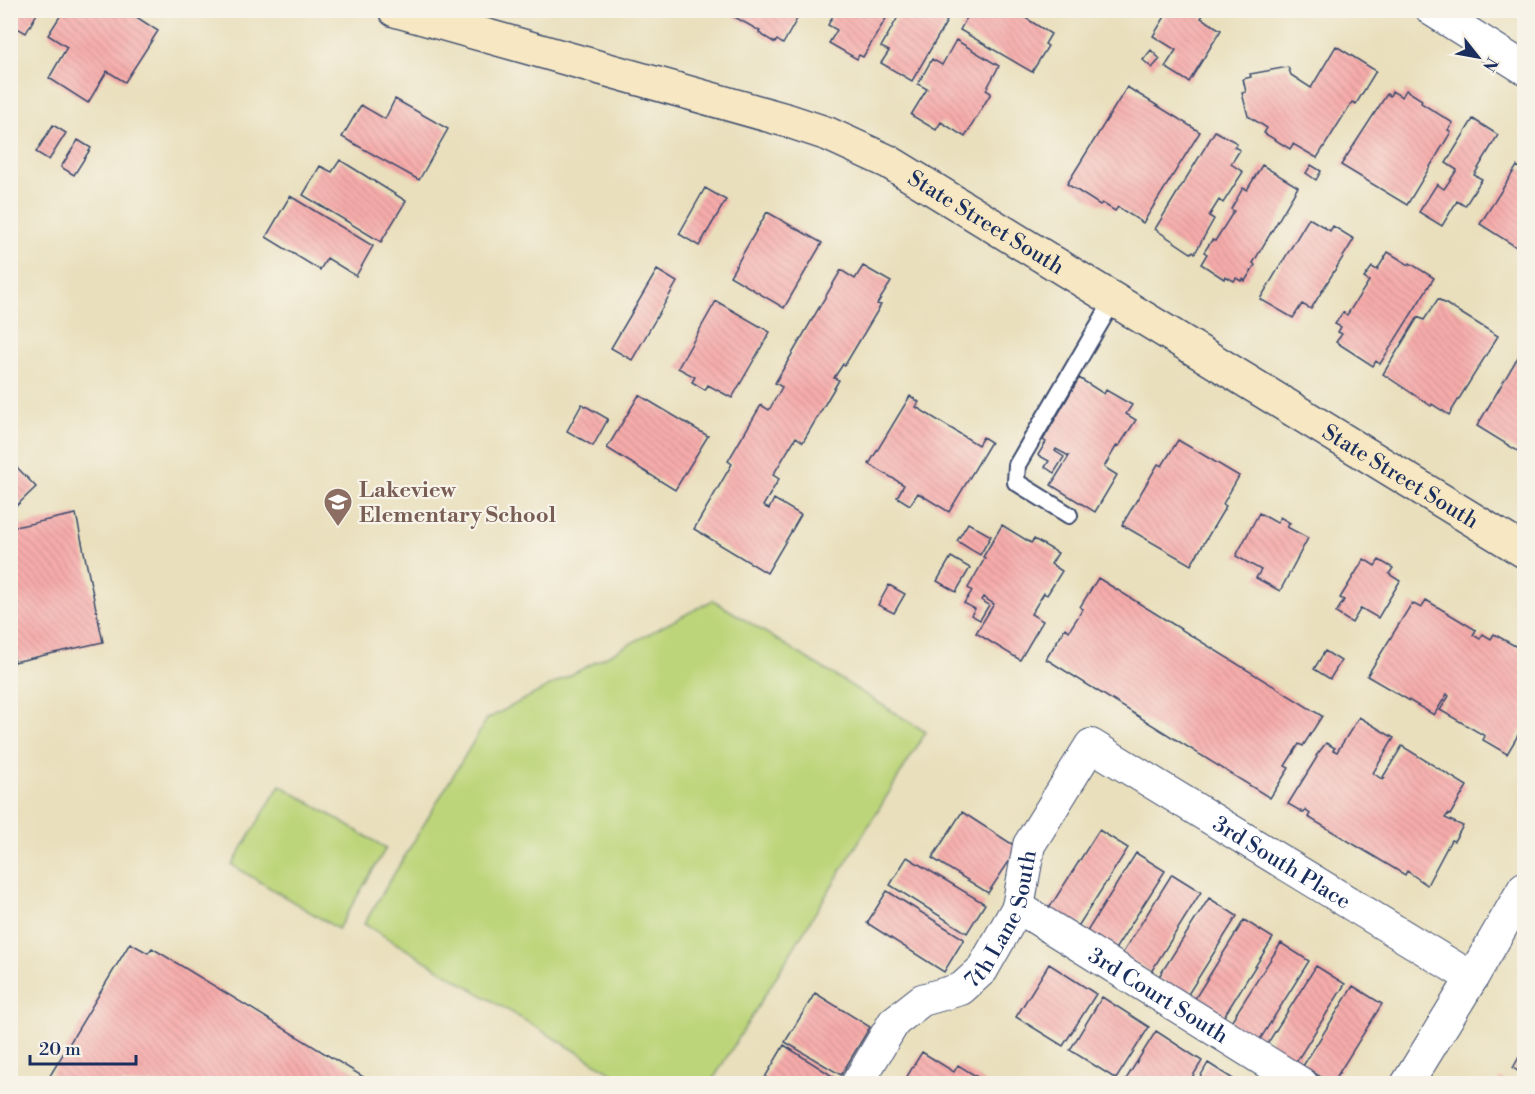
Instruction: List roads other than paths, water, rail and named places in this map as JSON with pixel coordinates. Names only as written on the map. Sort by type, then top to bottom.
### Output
[{"type":"street","name":"State Street South","points":[[395,10],[828,134],[889,162],[1524,551]]},
{"type":"street","points":[[1432,10],[1524,68]]},
{"type":"street","name":"7th Lane South","points":[[857,1083],[894,1022],[921,1000],[961,989],[982,970],[1018,907],[1029,845],[1091,745]]},
{"type":"street","name":"3rd South Place","points":[[1091,745],[1472,978]]},
{"type":"street","points":[[1407,1083],[1524,888]]},
{"type":"street","name":"3rd Court South","points":[[1018,907],[1302,1083]]},
{"type":"lane","points":[[1069,515],[1016,482],[1017,465],[1114,299]]},
{"type":"place","name":"Lakeview Elementary School","points":[[338,528]]}]
